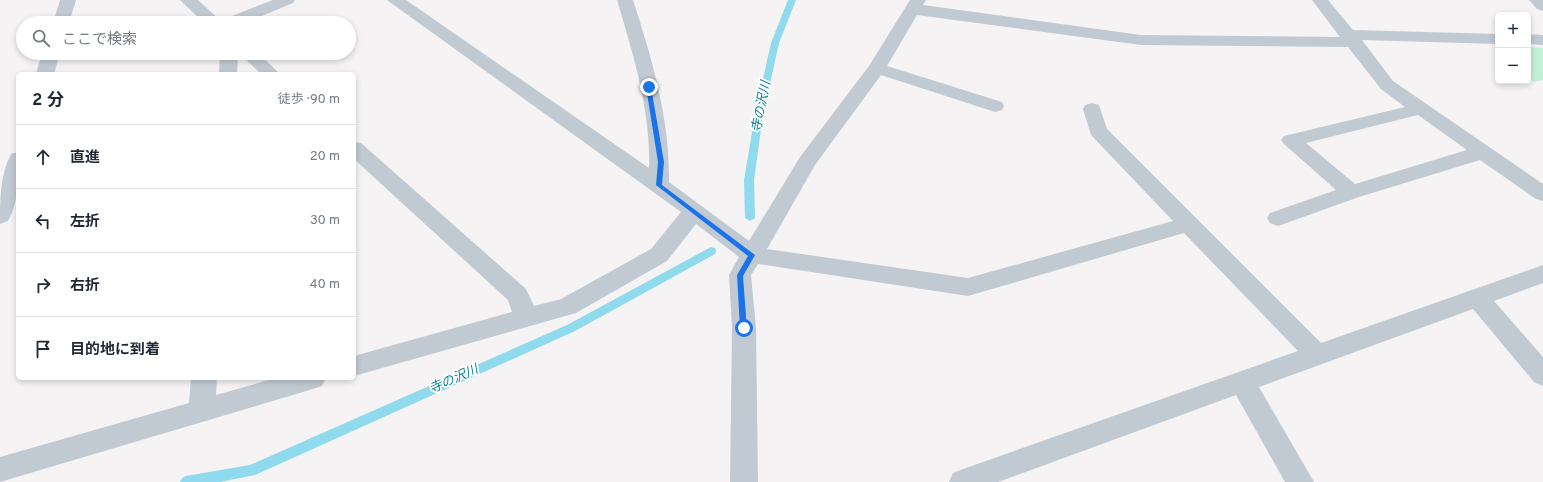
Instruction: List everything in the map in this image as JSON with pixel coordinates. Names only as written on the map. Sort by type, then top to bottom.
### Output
[{"type":"street","points":[[63,16],[68,0]]},
{"type":"street","points":[[188,0],[206,16]]},
{"type":"street","points":[[247,16],[287,0]]},
{"type":"street","points":[[395,0],[659,185],[752,255],[968,287],[1188,224]]},
{"type":"street","points":[[625,0],[649,87],[661,162],[659,185]]},
{"type":"street","points":[[1320,0],[1387,85],[1543,194]]},
{"type":"street","points":[[1537,0],[1543,6]]},
{"type":"street","points":[[744,482],[744,328],[740,275],[807,162],[877,68],[916,4],[1141,40],[1351,38],[1495,39]]},
{"type":"street","points":[[1531,39],[1543,40]]},
{"type":"street","points":[[46,72],[49,60]]},
{"type":"street","points":[[228,72],[229,60]]},
{"type":"street","points":[[256,60],[269,72]]},
{"type":"street","points":[[877,68],[995,106]]},
{"type":"street","points":[[1092,108],[1098,130],[1318,356]]},
{"type":"street","points":[[1352,192],[1291,140],[1420,108]]},
{"type":"street","points":[[356,150],[518,295],[526,317]]},
{"type":"street","points":[[1278,218],[1352,192],[1483,152]]},
{"type":"street","points":[[0,216],[16,165]]},
{"type":"street","points":[[356,365],[568,306],[659,255],[693,212]]},
{"type":"street","points":[[963,482],[1243,383],[1543,274]]},
{"type":"street","points":[[1478,298],[1543,375]]},
{"type":"street","points":[[202,410],[204,380]]},
{"type":"street","points":[[0,470],[306,380]]},
{"type":"street","points":[[1243,383],[1300,482]]},
{"type":"green space","points":[[1531,47],[1543,48],[1543,80],[1534,82],[1531,79]]},
{"type":"waterway","name":"寺の沢川","points":[[750,218],[749,180],[759,115],[775,43],[792,0]]},
{"type":"waterway","name":"寺の沢川","points":[[186,482],[251,471],[571,328],[711,251]]},
{"type":"route","points":[[649,87],[661,162],[659,185],[752,255],[740,275],[744,328]]}]
